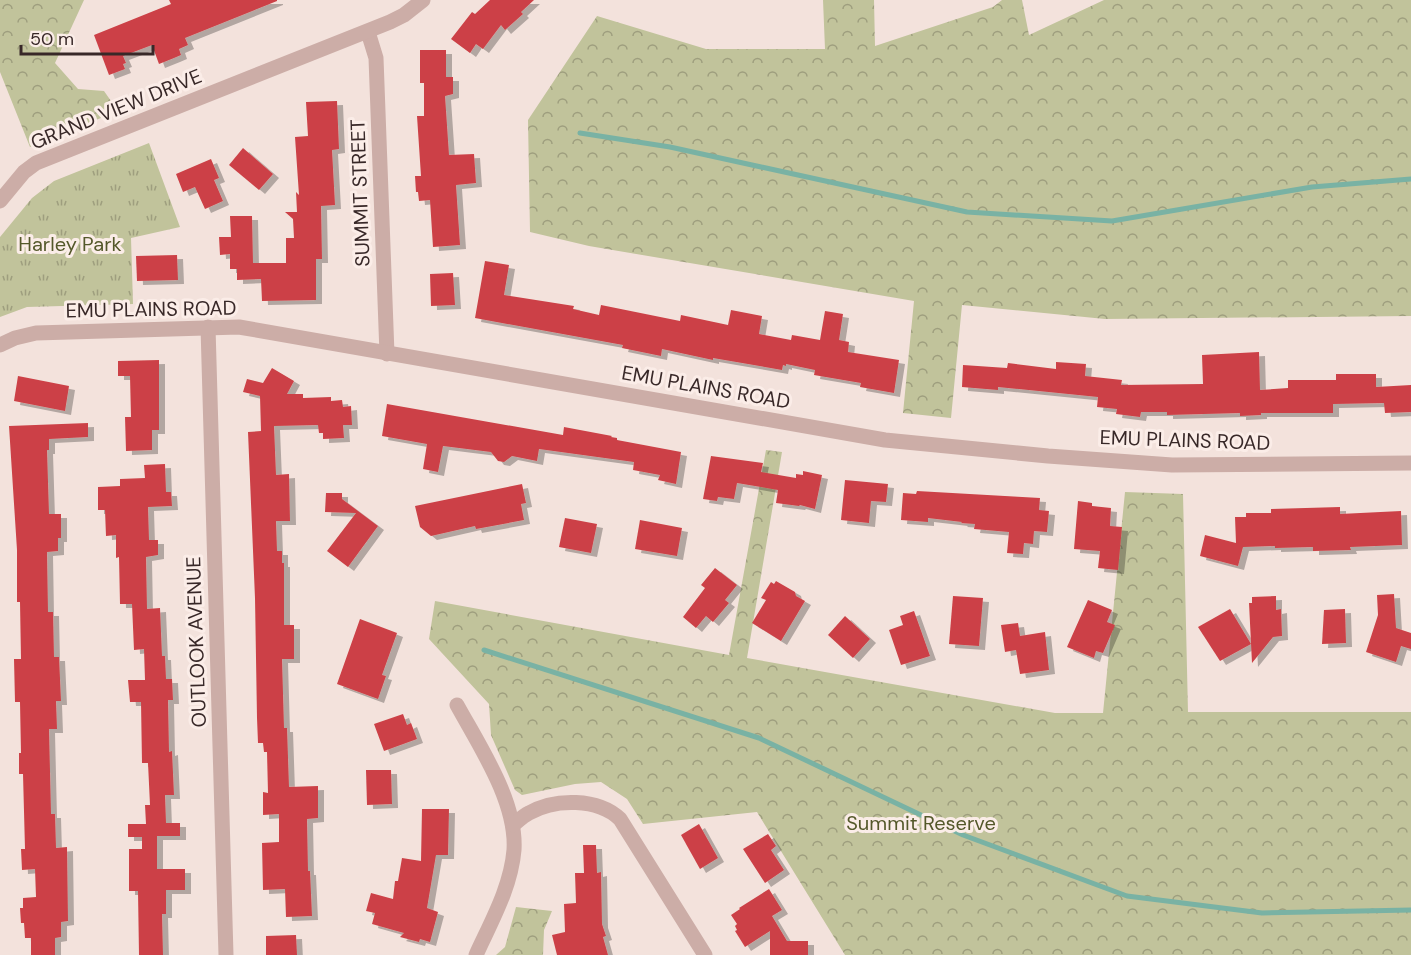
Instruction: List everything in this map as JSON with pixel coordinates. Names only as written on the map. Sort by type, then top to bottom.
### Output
[{"type":"street","name":"GRAND VIEW DRIVE","points":[[0,201],[24,172],[44,159],[368,32],[404,15],[423,0]]},
{"type":"street","name":"SUMMIT STREET","points":[[368,32],[376,58],[387,354]]},
{"type":"street","name":"OUTLOOK AVENUE","points":[[208,327],[226,955]]},
{"type":"street","name":"EMU PLAINS ROAD","points":[[0,345],[15,338],[36,333],[239,327],[885,440],[1172,465],[1411,463]]},
{"type":"street","points":[[458,705],[492,770],[513,825],[510,871],[477,955]]},
{"type":"street","points":[[513,825],[529,813],[566,803],[594,804],[613,812],[620,819],[705,955]]},
{"type":"green space","points":[[0,0],[84,0],[55,63],[78,89],[104,91],[118,111],[30,147],[0,72]]},
{"type":"green space","points":[[823,0],[874,0],[875,46],[993,7],[1002,0],[1022,0],[1029,35],[1104,0],[1411,0],[1411,316],[1105,319],[962,305],[951,418],[903,413],[914,301],[589,246],[530,232],[528,120],[597,16],[706,49],[825,49]]},
{"type":"green space","name":"Harley Park","points":[[149,143],[180,227],[131,238],[133,304],[27,307],[0,317],[0,237],[32,198],[54,181]]},
{"type":"green space","name":"Summit Reserve","points":[[766,450],[782,452],[747,658],[1055,713],[1103,713],[1125,492],[1183,494],[1188,712],[1411,712],[1411,955],[845,955],[757,812],[643,824],[627,799],[601,782],[575,784],[522,795],[515,790],[491,735],[489,704],[429,639],[435,601],[729,655]]},
{"type":"green space","points":[[516,907],[552,911],[544,930],[543,955],[496,955],[505,947]]},
{"type":"building","points":[[169,0],[277,1],[185,38],[188,45],[179,49],[181,55],[159,64],[152,45],[123,56],[126,63],[123,64],[125,69],[109,75],[94,35],[171,4]]},
{"type":"building","points":[[490,0],[534,0],[521,12],[523,14],[505,30],[501,25],[483,49],[476,44],[470,53],[451,39],[472,12],[475,14]]},
{"type":"building","points":[[420,50],[446,50],[446,77],[453,77],[453,94],[445,96],[449,155],[474,154],[476,183],[456,185],[460,245],[433,247],[430,200],[419,201],[418,192],[416,192],[415,176],[421,176],[417,116],[424,116],[424,83],[420,83]]},
{"type":"building","points":[[337,101],[339,149],[332,150],[335,205],[321,206],[322,259],[316,259],[316,300],[262,301],[261,279],[237,280],[237,269],[230,269],[230,254],[220,255],[219,237],[231,237],[230,216],[252,216],[253,263],[286,263],[286,238],[294,238],[293,219],[285,212],[297,212],[296,192],[299,195],[295,137],[308,136],[306,102]]},
{"type":"building","points":[[243,148],[273,174],[259,190],[229,165]]},
{"type":"building","points":[[211,159],[219,178],[214,180],[223,201],[205,209],[195,187],[183,192],[176,174]]},
{"type":"building","points":[[177,255],[178,280],[137,281],[136,256]]},
{"type":"building","points":[[485,261],[509,265],[504,295],[574,306],[573,309],[599,315],[601,305],[680,321],[681,315],[728,325],[731,310],[762,316],[759,334],[791,340],[792,335],[820,340],[825,311],[843,314],[839,340],[849,342],[848,352],[899,360],[894,393],[860,387],[861,383],[814,375],[815,370],[786,364],[786,366],[783,365],[782,370],[713,358],[713,360],[662,349],[661,356],[622,348],[623,345],[475,318]]},
{"type":"building","points":[[453,273],[455,305],[431,306],[430,274]]},
{"type":"building","points":[[1259,352],[1260,390],[1288,388],[1288,380],[1336,380],[1336,374],[1376,374],[1376,387],[1411,385],[1411,412],[1385,413],[1384,403],[1333,404],[1333,413],[1261,413],[1261,415],[1240,416],[1240,413],[1167,415],[1167,412],[1141,412],[1140,417],[1116,414],[1117,409],[1097,407],[1098,397],[998,387],[998,390],[962,387],[963,365],[1007,368],[1008,363],[1056,369],[1056,362],[1086,364],[1085,376],[1122,380],[1121,385],[1203,384],[1202,355]]},
{"type":"building","points":[[159,360],[159,430],[152,430],[152,450],[126,451],[125,417],[131,417],[130,376],[118,376],[118,361]]},
{"type":"building","points":[[272,368],[294,381],[287,394],[303,394],[303,398],[331,397],[331,401],[342,400],[343,407],[351,406],[352,425],[343,425],[344,438],[323,439],[323,433],[319,433],[318,425],[274,426],[276,475],[289,474],[290,521],[276,521],[277,551],[282,551],[282,563],[284,563],[284,625],[294,625],[294,659],[282,659],[289,787],[318,786],[318,818],[307,819],[312,916],[286,917],[285,889],[263,890],[262,843],[279,842],[279,814],[263,815],[263,792],[268,793],[267,752],[264,752],[263,743],[258,743],[248,432],[261,431],[260,396],[243,392],[247,379],[263,383]]},
{"type":"building","points":[[18,376],[69,386],[65,411],[14,401]]},
{"type":"building","points":[[387,404],[563,435],[564,427],[681,452],[676,484],[658,480],[660,475],[633,470],[634,462],[539,449],[537,461],[512,456],[504,462],[498,461],[491,452],[443,446],[438,472],[423,469],[427,444],[382,436]]},
{"type":"building","points":[[88,423],[88,437],[49,439],[49,450],[47,450],[49,514],[61,514],[61,538],[58,538],[58,551],[47,552],[48,612],[53,612],[54,657],[59,657],[61,701],[56,701],[57,729],[49,729],[51,814],[55,814],[56,848],[67,847],[68,921],[61,922],[61,937],[55,938],[55,955],[31,955],[31,938],[25,938],[20,908],[23,908],[23,898],[36,897],[35,869],[22,870],[21,849],[25,849],[23,774],[19,774],[20,702],[15,702],[14,659],[21,659],[20,602],[17,602],[17,550],[9,426]]},
{"type":"building","points":[[711,456],[763,463],[761,472],[796,478],[796,474],[803,475],[803,471],[822,475],[815,509],[776,503],[778,490],[737,483],[734,499],[718,497],[717,501],[703,499]]},
{"type":"building","points":[[165,464],[166,492],[171,492],[172,506],[148,507],[149,540],[158,540],[158,555],[146,557],[147,609],[160,608],[162,656],[165,656],[166,679],[172,679],[173,700],[168,700],[169,752],[172,751],[174,795],[165,795],[166,823],[180,823],[180,836],[157,836],[157,869],[185,869],[185,890],[166,890],[166,914],[162,914],[163,955],[139,955],[138,891],[129,891],[129,849],[142,849],[142,837],[128,837],[128,824],[146,824],[145,805],[150,805],[148,763],[142,763],[141,702],[130,702],[128,680],[145,680],[144,649],[134,650],[132,604],[120,604],[116,535],[106,536],[105,510],[98,510],[98,487],[120,486],[120,479],[145,478],[144,465]]},
{"type":"building","points":[[845,480],[888,484],[886,502],[871,501],[869,523],[841,520]]},
{"type":"building","points":[[522,484],[526,503],[521,504],[524,520],[476,529],[475,526],[431,536],[420,527],[415,506]]},
{"type":"building","points":[[917,491],[1040,498],[1039,510],[1049,511],[1047,532],[1034,531],[1033,544],[1024,543],[1023,554],[1007,553],[1009,532],[974,529],[975,524],[928,518],[928,522],[901,520],[903,493],[916,494]]},
{"type":"building","points":[[326,493],[342,493],[342,499],[378,526],[348,567],[327,551],[356,513],[325,512]]},
{"type":"building","points":[[1078,501],[1092,503],[1092,506],[1111,508],[1110,526],[1122,527],[1118,570],[1098,568],[1100,551],[1074,549]]},
{"type":"building","points":[[1340,507],[1340,514],[1401,511],[1402,545],[1313,551],[1313,547],[1243,547],[1238,566],[1200,556],[1205,535],[1236,543],[1235,517],[1246,517],[1246,513],[1271,513],[1271,509]]},
{"type":"building","points":[[565,518],[597,524],[591,553],[559,547]]},
{"type":"building","points":[[640,520],[682,528],[677,556],[635,549]]},
{"type":"building","points":[[715,568],[737,585],[725,600],[729,603],[713,622],[706,616],[696,628],[683,617],[705,588],[701,585]]},
{"type":"building","points":[[776,581],[805,601],[781,641],[752,623],[766,600],[761,598],[771,582],[774,584]]},
{"type":"building","points":[[1394,594],[1396,628],[1411,633],[1411,649],[1401,646],[1396,662],[1366,652],[1378,615],[1377,595]]},
{"type":"building","points":[[953,596],[983,598],[979,646],[949,644]]},
{"type":"building","points":[[1276,596],[1276,610],[1281,609],[1282,636],[1273,637],[1252,663],[1249,603],[1252,603],[1252,597]]},
{"type":"building","points":[[1088,600],[1112,610],[1107,622],[1115,625],[1103,653],[1096,651],[1094,658],[1067,647]]},
{"type":"building","points":[[1230,609],[1251,644],[1220,661],[1198,627]]},
{"type":"building","points":[[1345,609],[1346,643],[1322,644],[1324,610]]},
{"type":"building","points":[[914,611],[930,656],[901,665],[889,630],[903,625],[900,616]]},
{"type":"building","points":[[845,616],[870,639],[853,658],[828,635]]},
{"type":"building","points":[[360,619],[397,633],[382,675],[386,676],[378,699],[337,684]]},
{"type":"building","points":[[1018,623],[1020,636],[1045,632],[1049,670],[1020,674],[1016,650],[1005,652],[1001,625]]},
{"type":"building","points":[[403,714],[407,725],[411,723],[417,739],[384,751],[374,724]]},
{"type":"building","points":[[366,770],[391,770],[392,804],[367,805]]},
{"type":"building","points":[[422,809],[449,809],[448,855],[436,855],[427,908],[438,912],[430,942],[420,939],[419,942],[400,937],[404,933],[372,924],[375,913],[366,911],[371,893],[393,899],[395,881],[398,881],[402,858],[421,861]]},
{"type":"building","points":[[699,824],[718,858],[700,869],[681,835]]},
{"type":"building","points":[[768,834],[776,846],[771,850],[784,870],[765,883],[743,849]]},
{"type":"building","points":[[583,845],[596,845],[597,873],[601,872],[602,924],[606,936],[603,937],[608,955],[557,955],[552,935],[565,932],[564,904],[576,903],[575,873],[584,873]]},
{"type":"building","points":[[769,889],[782,910],[772,916],[787,941],[808,941],[808,955],[770,955],[770,931],[745,947],[735,931],[737,924],[731,915]]},
{"type":"building","points":[[296,935],[297,955],[266,955],[266,936]]},
{"type":"waterway","points":[[580,133],[670,147],[967,212],[1112,221],[1312,187],[1411,179]]},
{"type":"waterway","points":[[484,650],[759,738],[963,835],[1127,896],[1262,913],[1411,910]]}]
